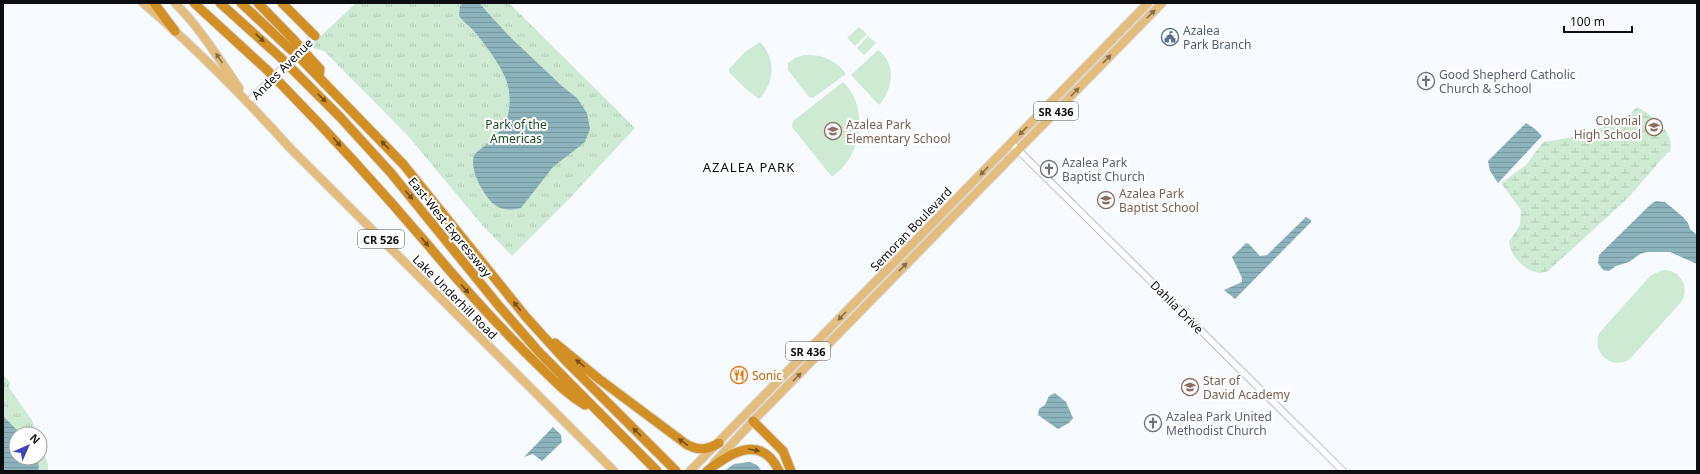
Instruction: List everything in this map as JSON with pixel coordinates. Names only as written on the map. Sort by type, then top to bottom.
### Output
[{"type":"highway","points":[[154,3],[175,31]]},
{"type":"highway","points":[[194,3],[266,69],[327,131],[507,335],[571,396],[595,410]]},
{"type":"highway","name":"East-West Expressway","points":[[220,3],[280,57],[340,117],[391,173],[515,326],[595,410],[657,471]]},
{"type":"highway","points":[[241,3],[291,43]]},
{"type":"highway","points":[[258,3],[291,43]]},
{"type":"highway","points":[[282,3],[315,36]]},
{"type":"highway","name":"East-West Expressway","points":[[291,43],[306,59],[320,69],[319,76],[403,164],[526,317],[565,360],[675,470]]},
{"type":"highway","points":[[526,317],[599,379],[686,444],[700,449],[711,447],[719,443]]},
{"type":"highway","points":[[750,417],[783,451],[791,471]]},
{"type":"highway","points":[[707,471],[734,452],[745,449],[753,449],[762,452],[773,461],[779,471]]},
{"type":"main road","name":"Lake Underhill Road","points":[[143,3],[175,31],[248,102],[290,148],[614,471]]},
{"type":"main road","name":"Lake Underhill Road","points":[[175,3],[190,18],[248,102]]},
{"type":"main road","name":"Semoran Boulevard","points":[[690,471],[719,443],[750,417],[1018,150],[1162,3]]},
{"type":"main road","name":"Semoran Boulevard","points":[[707,471],[750,417],[1011,143],[1147,4]]},
{"type":"main road","points":[[1137,28],[1136,22],[1138,17],[1147,4]]},
{"type":"main road","points":[[1120,46],[1127,35],[1129,29],[1128,24]]},
{"type":"street","name":"Andes Avenue","points":[[248,102],[315,36]]},
{"type":"street","name":"Dahlia Drive","points":[[1011,143],[1344,471]]},
{"type":"green space","name":"Park of the Americas","points":[[356,3],[509,3],[635,128],[569,199],[512,256],[482,225],[408,136],[324,51],[309,47]]},
{"type":"green space","points":[[859,27],[867,34],[855,46],[847,38]]},
{"type":"green space","points":[[868,36],[876,43],[864,55],[857,48]]},
{"type":"green space","points":[[760,42],[769,55],[772,70],[768,86],[759,99],[746,89],[729,72],[729,69],[745,52]]},
{"type":"green space","points":[[878,50],[888,62],[891,77],[884,99],[879,105],[851,75]]},
{"type":"green space","points":[[804,55],[817,55],[828,58],[846,74],[813,98],[809,97],[788,70],[788,63],[795,58]]},
{"type":"green space","points":[[843,82],[855,99],[858,109],[859,130],[854,150],[849,159],[832,177],[792,127],[793,121]]},
{"type":"green space","points":[[1637,107],[1661,125],[1669,138],[1671,145],[1670,152],[1667,153],[1627,199],[1548,271],[1538,273],[1528,269],[1520,263],[1513,254],[1509,242],[1520,225],[1521,210],[1501,183],[1526,165],[1543,142],[1580,136],[1623,120]]},
{"type":"green space","points":[[1663,270],[1674,273],[1682,280],[1685,290],[1682,301],[1630,359],[1616,363],[1604,358],[1598,346],[1600,332],[1651,275]]},
{"type":"green space","points":[[3,375],[10,382],[9,388],[32,420],[34,426],[8,426],[8,466],[48,466],[48,471],[3,471]]},
{"type":"water","points":[[463,3],[479,3],[509,36],[563,87],[577,98],[587,113],[590,129],[585,142],[553,167],[521,208],[511,210],[495,205],[482,189],[475,174],[473,160],[475,154],[503,127],[508,114],[510,100],[508,85],[497,62],[476,33],[459,16],[460,6]]},
{"type":"water","points":[[1526,123],[1542,136],[1498,183],[1490,171],[1488,161]]},
{"type":"water","points":[[1656,201],[1665,202],[1683,217],[1688,223],[1690,229],[1697,235],[1697,264],[1670,252],[1647,252],[1640,254],[1629,262],[1616,266],[1609,271],[1603,270],[1598,263],[1599,255],[1651,204]]},
{"type":"water","points":[[1306,217],[1311,220],[1311,222],[1235,299],[1224,290],[1242,282],[1242,278],[1232,257],[1246,243],[1249,244],[1260,256],[1267,255]]},
{"type":"water","points":[[1055,393],[1066,402],[1073,418],[1069,423],[1058,429],[1038,415],[1039,409],[1045,405],[1049,396]]},
{"type":"water","points":[[3,416],[13,426],[8,426],[8,466],[39,466],[38,471],[3,471]]},
{"type":"water","points":[[553,427],[561,435],[562,442],[542,461],[533,454],[524,457]]},
{"type":"water","points":[[750,462],[757,465],[762,471],[724,471],[734,464]]},
{"type":"place","name":"Azalea Park Branch","points":[[1170,37]]},
{"type":"place","name":"Good Shepherd Catholic Church & School","points":[[1426,81]]},
{"type":"place","name":"Colonial High School","points":[[1654,127]]},
{"type":"place","name":"Azalea Park Elementary School","points":[[833,131]]},
{"type":"place","name":"Azalea Park Baptist Church","points":[[1049,169]]},
{"type":"place","name":"Azalea Park Baptist School","points":[[1106,200]]},
{"type":"place","name":"Sonic","points":[[739,375]]},
{"type":"place","name":"Star of David Academy","points":[[1190,387]]},
{"type":"place","name":"Azalea Park United Methodist Church","points":[[1153,423]]},
{"type":"district","name":"AZALEA PARK","points":[[749,167]]}]
